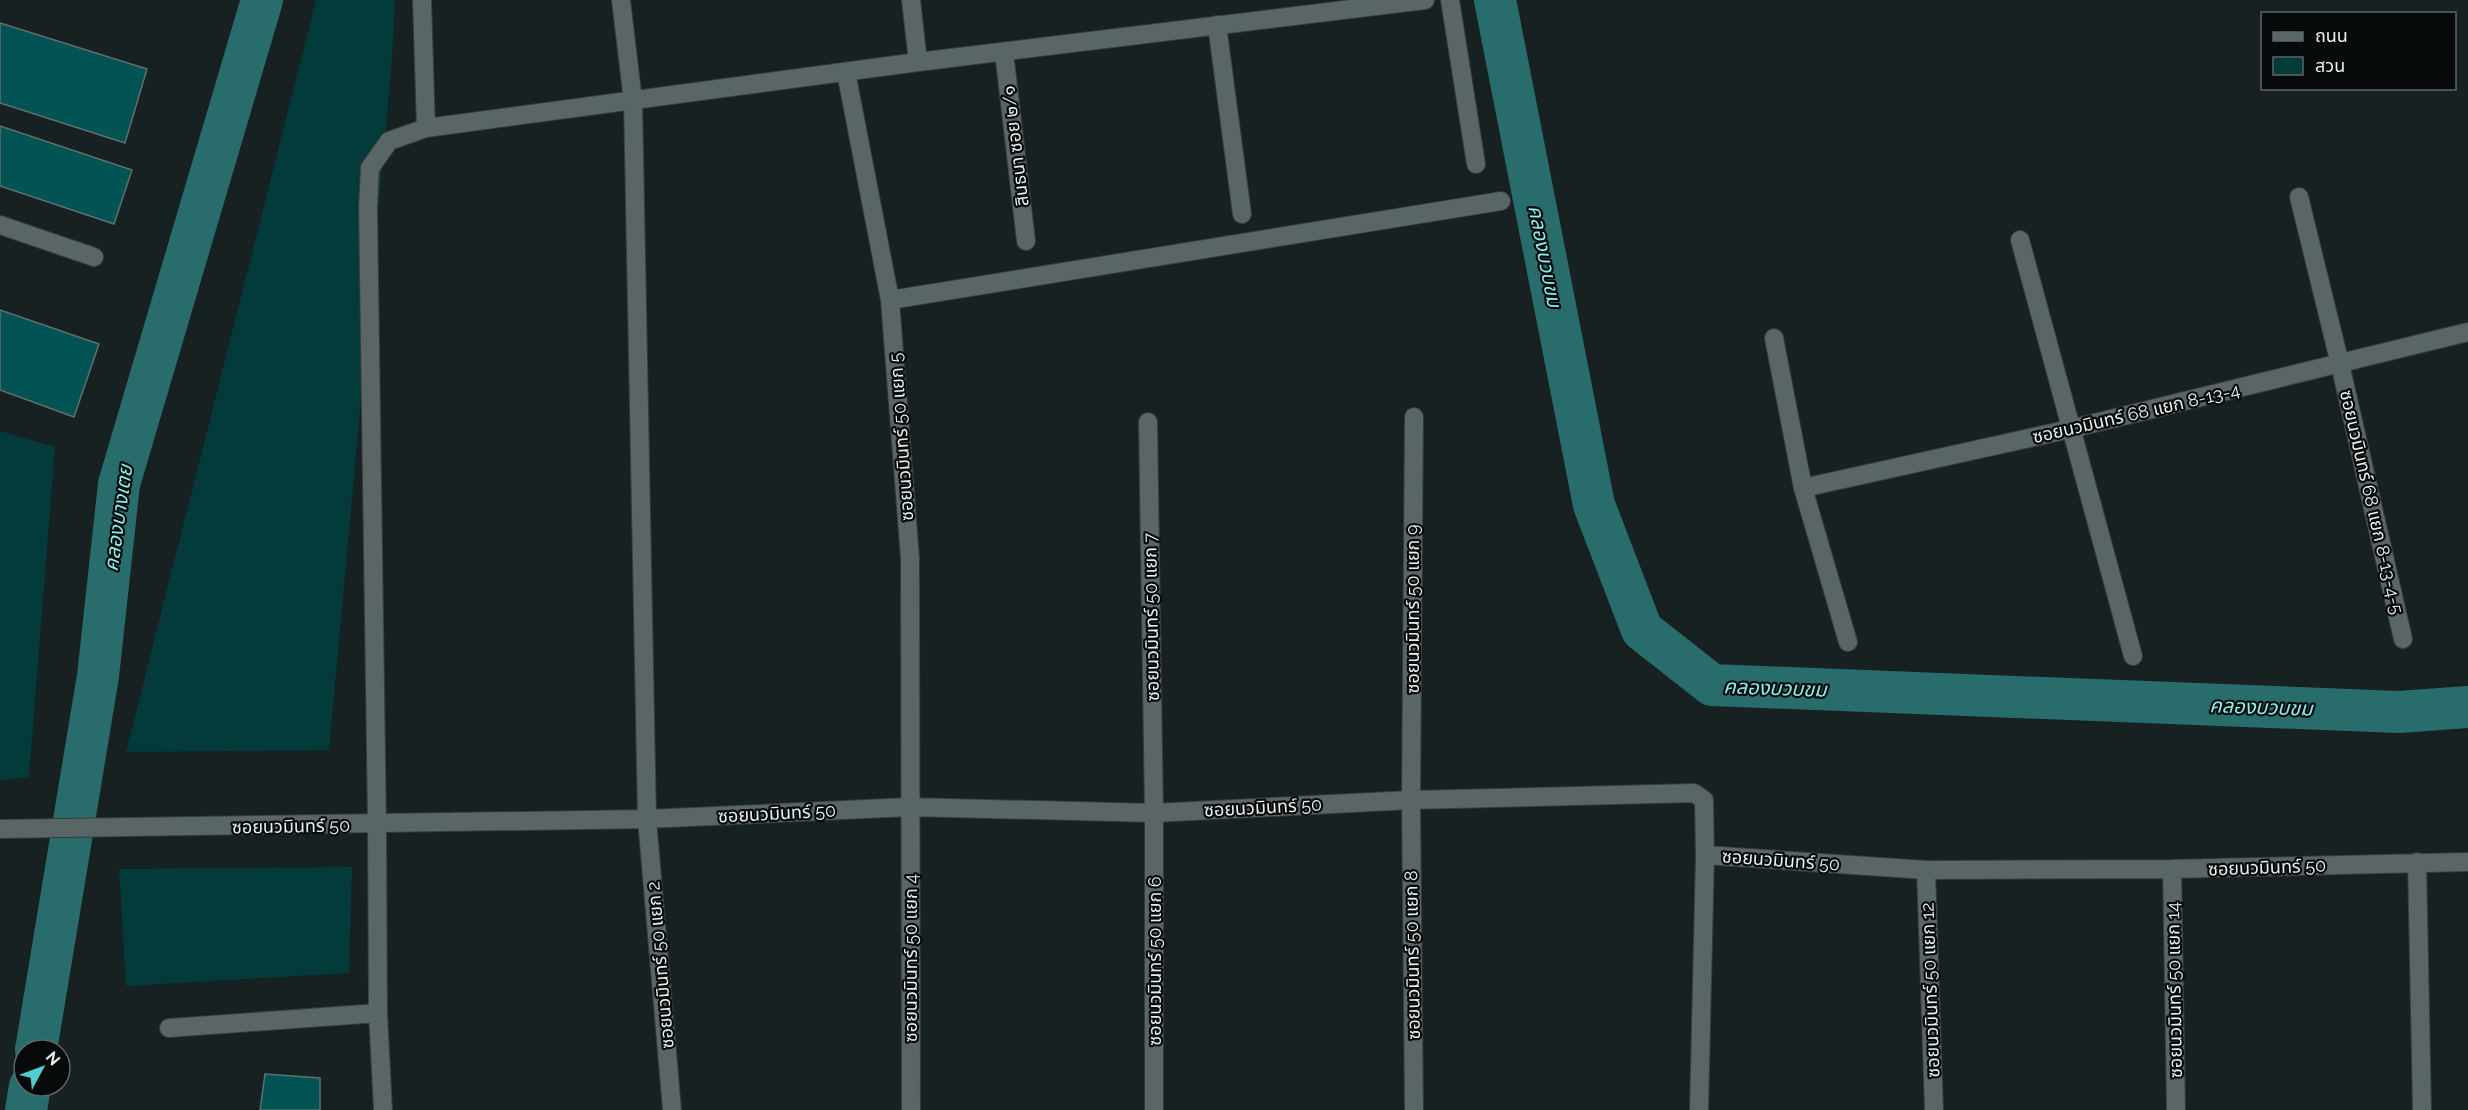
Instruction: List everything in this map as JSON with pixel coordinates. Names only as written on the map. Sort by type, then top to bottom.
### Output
[{"type":"street","points":[[422,0],[426,128]]},
{"type":"street","name":"ซอยนวมินทร์ 50 แยก 2","points":[[621,0],[633,101],[647,819],[672,1110]]},
{"type":"street","points":[[911,0],[918,62]]},
{"type":"street","points":[[383,1110],[378,1013],[368,207],[370,168],[388,141],[426,128],[918,62],[1425,0]]},
{"type":"street","points":[[1450,0],[1476,164]]},
{"type":"street","points":[[1217,26],[1242,214]]},
{"type":"street","name":"สินธนา ซอย ๒/๑","points":[[1004,52],[1026,241]]},
{"type":"street","name":"ซอยนวมินทร์ 50 แยก 5","points":[[846,72],[890,300],[910,558],[909,807]]},
{"type":"street","name":"ซอยนวมินทร์ 68 แยก 8-13-4-5","points":[[2299,197],[2403,639]]},
{"type":"street","points":[[890,300],[1501,201]]},
{"type":"street","points":[[0,225],[94,257]]},
{"type":"street","points":[[2020,240],[2133,656]]},
{"type":"street","name":"ซอยนวมินทร์ 68 แยก 8-13-4","points":[[1803,488],[2070,429],[2468,332]]},
{"type":"street","points":[[1774,338],[1803,488],[1848,642]]},
{"type":"street","name":"ซอยนวมินทร์ 50 แยก 9","points":[[1411,800],[1414,417]]},
{"type":"street","name":"ซอยนวมินทร์ 50 แยก 7","points":[[1148,422],[1154,813]]},
{"type":"street","name":"ซอยนวมินทร์ 50","points":[[4,828],[172,828],[647,819],[909,807],[1154,813],[1411,800],[1694,792],[1704,800],[1705,855],[1926,870],[2172,869],[2468,862]]},
{"type":"street","name":"ซอยนวมินทร์ 50 แยก 8","points":[[1411,800],[1414,1110]]},
{"type":"street","name":"ซอยนวมินทร์ 50 แยก 4","points":[[909,807],[911,1110]]},
{"type":"street","name":"ซอยนวมินทร์ 50 แยก 6","points":[[1154,813],[1154,1110]]},
{"type":"street","points":[[1699,1110],[1705,855]]},
{"type":"street","points":[[2417,862],[2422,1110]]},
{"type":"street","name":"ซอยนวมินทร์ 50 แยก 14","points":[[2172,869],[2176,1110]]},
{"type":"street","name":"ซอยนวมินทร์ 50 แยก 12","points":[[1926,870],[1934,1110]]},
{"type":"street","points":[[169,1028],[378,1013]]},
{"type":"green space","points":[[316,0],[395,0],[392,60],[329,750],[126,752]]},
{"type":"green space","points":[[0,431],[55,447],[29,777],[0,780]]},
{"type":"green space","points":[[352,867],[349,973],[126,986],[119,869]]},
{"type":"building","points":[[0,23],[147,69],[125,143],[0,103]]},
{"type":"building","points":[[0,126],[132,170],[114,224],[0,186]]},
{"type":"building","points":[[0,310],[99,344],[74,417],[0,390]]},
{"type":"building","points":[[265,1074],[320,1078],[320,1110],[260,1110]]},
{"type":"waterway","name":"คลองบางเตย","points":[[38,1038],[98,676],[119,484],[262,0]]},
{"type":"waterway","name":"คลองบวบขม","points":[[1495,0],[1594,505],[1642,630],[1712,685],[2399,712],[2468,707]]},
{"type":"waterway","name":"คลองบางเตย","points":[[26,1110],[28,1098]]}]
